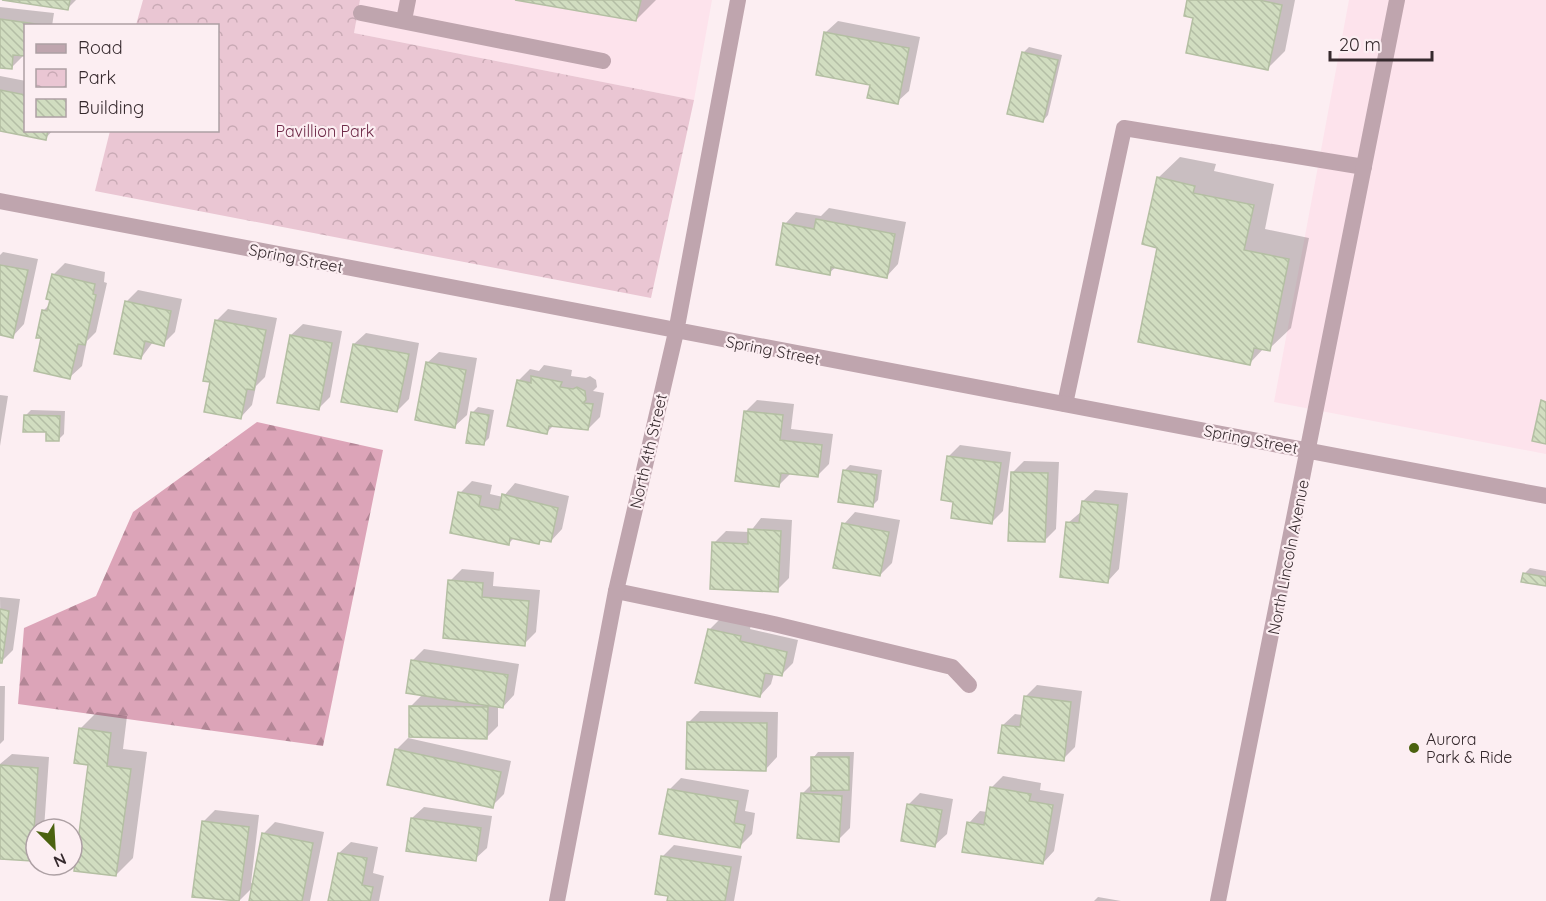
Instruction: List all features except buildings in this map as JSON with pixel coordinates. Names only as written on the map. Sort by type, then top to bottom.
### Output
[{"type":"street","points":[[404,20],[408,0]]},
{"type":"street","name":"North 4th Street","points":[[557,901],[616,591],[676,332],[738,0]]},
{"type":"street","name":"North Lincoln Avenue","points":[[1218,901],[1310,450],[1397,0]]},
{"type":"street","points":[[361,13],[603,61]]},
{"type":"street","points":[[1065,404],[1124,128],[1364,168]]},
{"type":"street","name":"Spring Street","points":[[0,201],[676,332],[1546,496]]},
{"type":"street","points":[[616,591],[774,624],[952,667],[969,685]]},
{"type":"shaded area","points":[[360,0],[712,0],[694,100],[354,33]]},
{"type":"shaded area","points":[[1349,0],[1546,0],[1546,454],[1274,402]]},
{"type":"green space","name":"Pavillion Park","points":[[143,0],[360,0],[354,33],[694,100],[651,298],[95,191],[110,132],[219,132],[219,24],[136,24]]},
{"type":"green space","points":[[257,422],[383,450],[323,746],[18,704],[24,628],[96,596],[133,512]]},
{"type":"place","name":"Aurora Park & Ride","points":[[1414,748]]}]
